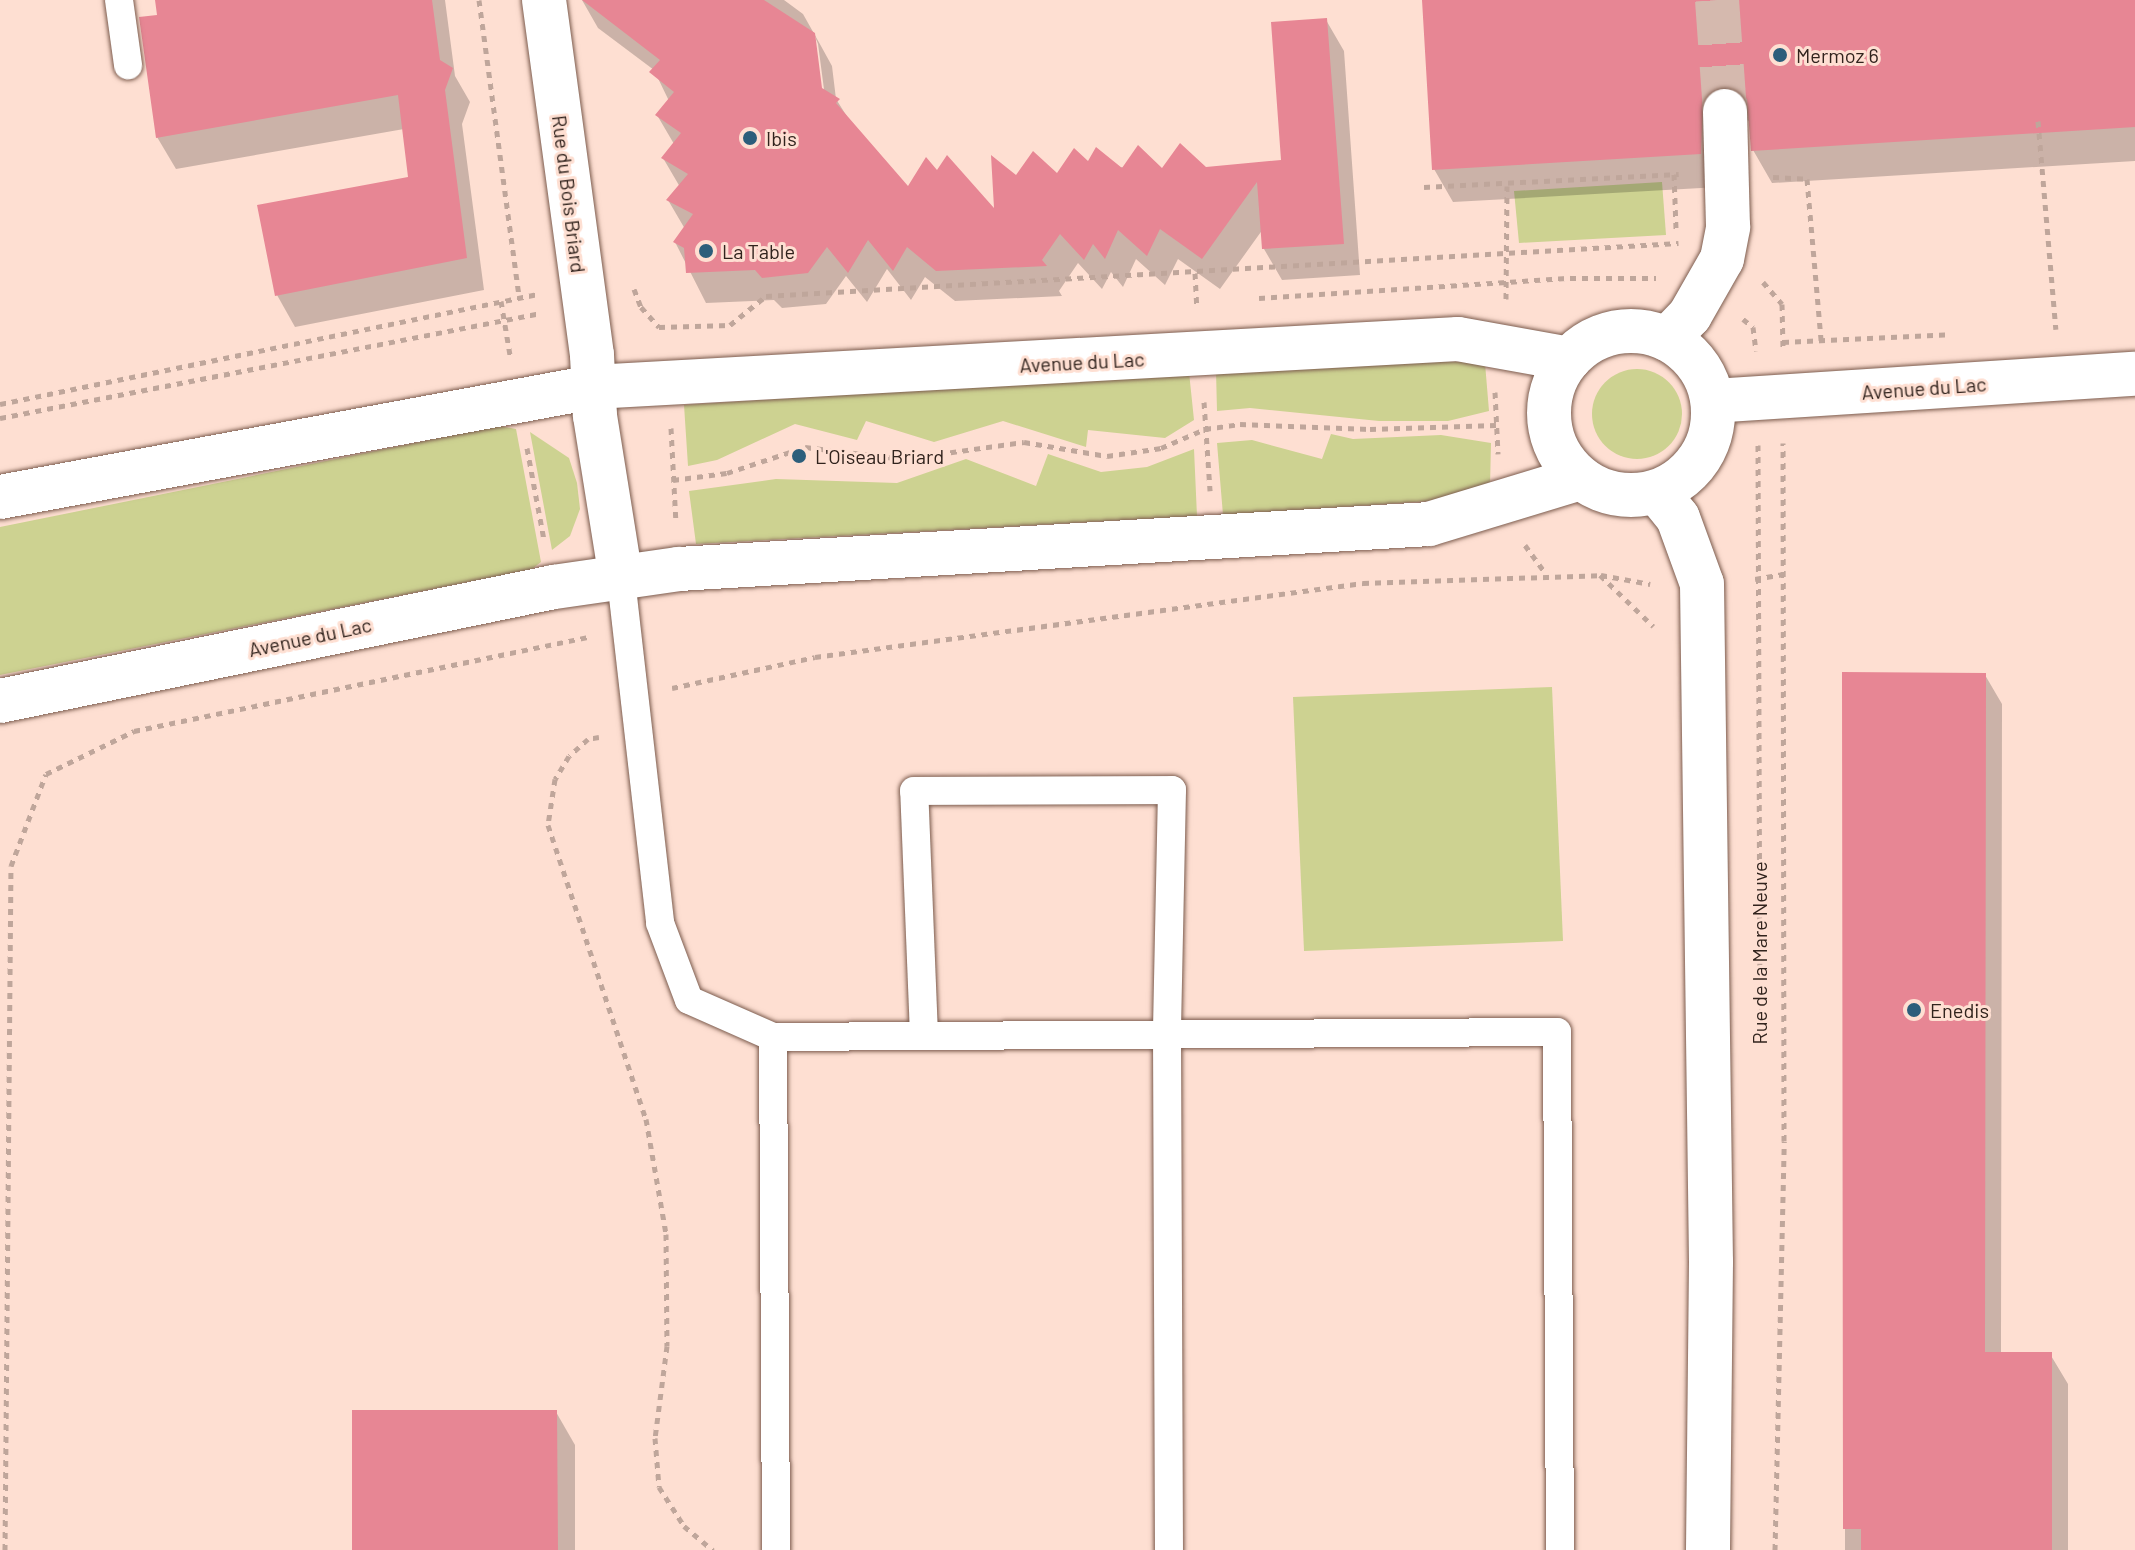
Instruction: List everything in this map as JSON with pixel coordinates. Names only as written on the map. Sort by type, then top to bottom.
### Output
[{"type":"street","name":"Rue du Bois Briard","points":[[544,0],[593,387]]},
{"type":"street","points":[[1667,339],[1690,315],[1722,259],[1728,227],[1725,111]]},
{"type":"street","points":[[1639,331],[1667,339],[1702,371],[1713,401],[1703,454],[1684,476],[1657,492],[1629,496],[1600,490],[1580,478],[1560,457],[1548,411],[1555,383],[1569,359],[1611,334],[1639,331]]},
{"type":"street","name":"Avenue du Lac","points":[[0,497],[593,387],[1458,339],[1569,359]]},
{"type":"street","name":"Avenue du Lac","points":[[1713,401],[2135,374]]},
{"type":"street","points":[[593,387],[621,579]]},
{"type":"street","name":"Avenue du Lac","points":[[0,701],[554,587],[679,569],[1429,524],[1580,478]]},
{"type":"street","points":[[1657,492],[1678,518],[1702,584],[1711,1262],[1708,1550]]},
{"type":"lane","points":[[119,0],[128,65]]},
{"type":"lane","points":[[621,579],[660,923],[689,1000],[773,1037],[1557,1032],[1560,1550]]},
{"type":"lane","points":[[924,1035],[914,791],[1172,790],[1167,1033],[1169,1550]]},
{"type":"lane","points":[[773,1037],[776,1550]]},
{"type":"path","points":[[479,0],[519,297]]},
{"type":"path","points":[[2038,121],[2056,329]]},
{"type":"path","points":[[1674,174],[1676,242]]},
{"type":"path","points":[[1424,187],[1674,174],[1807,179],[1821,340]]},
{"type":"path","points":[[0,418],[584,306],[629,277],[641,307],[659,327],[667,327],[730,325],[766,296],[1676,242],[1722,259],[1751,274],[1782,304],[1772,398],[1784,1141],[1775,1550]]},
{"type":"path","points":[[0,404],[519,297],[584,306]]},
{"type":"path","points":[[501,301],[512,368]]},
{"type":"path","points":[[667,327],[679,569]]},
{"type":"path","name":"Rue de la Mare Neuve","points":[[1760,1035],[1772,398]]},
{"type":"path","points":[[673,480],[727,473],[805,447],[903,459],[1024,442],[1107,456],[1161,448],[1205,429],[1240,424],[1370,429],[1496,425]]},
{"type":"path","points":[[524,435],[546,552]]},
{"type":"path","points":[[713,1550],[684,1526],[659,1487],[655,1438],[667,1346],[666,1234],[646,1119],[548,825],[555,779],[569,756],[588,739],[606,736],[663,690],[815,657],[1363,583],[1600,575],[1659,632]]},
{"type":"path","points":[[5,1550],[11,866],[46,774],[134,731],[600,635]]},
{"type":"green space","points":[[1662,182],[1666,235],[1519,243],[1514,191]]},
{"type":"green space","points":[[1425,360],[1485,363],[1489,411],[1448,421],[1379,421],[1250,408],[1217,411],[1216,371]]},
{"type":"green space","points":[[1637,369],[1654,373],[1669,382],[1678,397],[1682,414],[1678,431],[1669,446],[1654,455],[1637,459],[1620,455],[1605,446],[1596,431],[1592,414],[1596,397],[1605,382],[1620,373]]},
{"type":"green space","points":[[1189,372],[1194,420],[1165,438],[1088,430],[1086,447],[1003,421],[934,442],[866,421],[857,440],[795,424],[717,460],[688,466],[684,405]]},
{"type":"green space","points":[[499,426],[516,429],[541,562],[532,569],[0,675],[0,527]]},
{"type":"green space","points":[[530,432],[569,458],[577,483],[580,509],[570,536],[552,550]]},
{"type":"green space","points":[[1331,434],[1353,439],[1441,435],[1491,443],[1490,487],[1429,501],[1223,515],[1217,443],[1252,440],[1322,459]]},
{"type":"green space","points":[[1194,449],[1197,516],[696,544],[689,491],[776,479],[897,483],[966,459],[1036,486],[1048,454],[1101,472],[1147,467]]},
{"type":"green space","points":[[1552,687],[1563,941],[1304,951],[1293,697]]},
{"type":"building","points":[[155,0],[432,0],[440,60],[453,68],[445,90],[467,258],[275,296],[257,205],[408,177],[398,95],[156,138],[139,17],[157,15]]},
{"type":"building","points":[[582,0],[764,0],[815,33],[822,88],[840,99],[836,103],[908,186],[926,157],[937,170],[947,155],[994,208],[991,155],[1016,175],[1033,151],[1057,173],[1074,148],[1088,161],[1096,147],[1122,168],[1138,145],[1162,168],[1180,143],[1206,167],[1281,160],[1271,22],[1327,18],[1344,244],[1262,249],[1257,182],[1202,259],[1160,229],[1147,256],[1118,230],[1105,259],[1093,244],[1084,260],[1060,234],[1042,260],[1047,266],[936,271],[907,247],[893,271],[868,240],[848,273],[827,247],[808,273],[762,278],[755,270],[686,273],[684,248],[673,242],[693,214],[666,200],[688,174],[661,158],[681,133],[655,115],[674,92],[649,72],[660,60]]},
{"type":"building","name":"Mermoz 6","points":[[1422,0],[2135,0],[2135,127],[1751,151],[1747,99],[1724,86],[1703,100],[1701,154],[1432,170]]},
{"type":"building","points":[[1842,672],[1986,673],[1985,1352],[2052,1352],[2052,1550],[1861,1550],[1861,1529],[1843,1529]]},
{"type":"building","points":[[352,1410],[557,1410],[558,1550],[352,1550]]},
{"type":"tunnel","points":[[1717,0],[1725,111]]},
{"type":"place","name":"Mermoz 6","points":[[1780,55]]},
{"type":"place","name":"Ibis","points":[[750,138]]},
{"type":"place","name":"La Table","points":[[706,251]]},
{"type":"place","name":"L'Oiseau Briard","points":[[799,456]]},
{"type":"place","name":"Enedis","points":[[1914,1010]]}]
